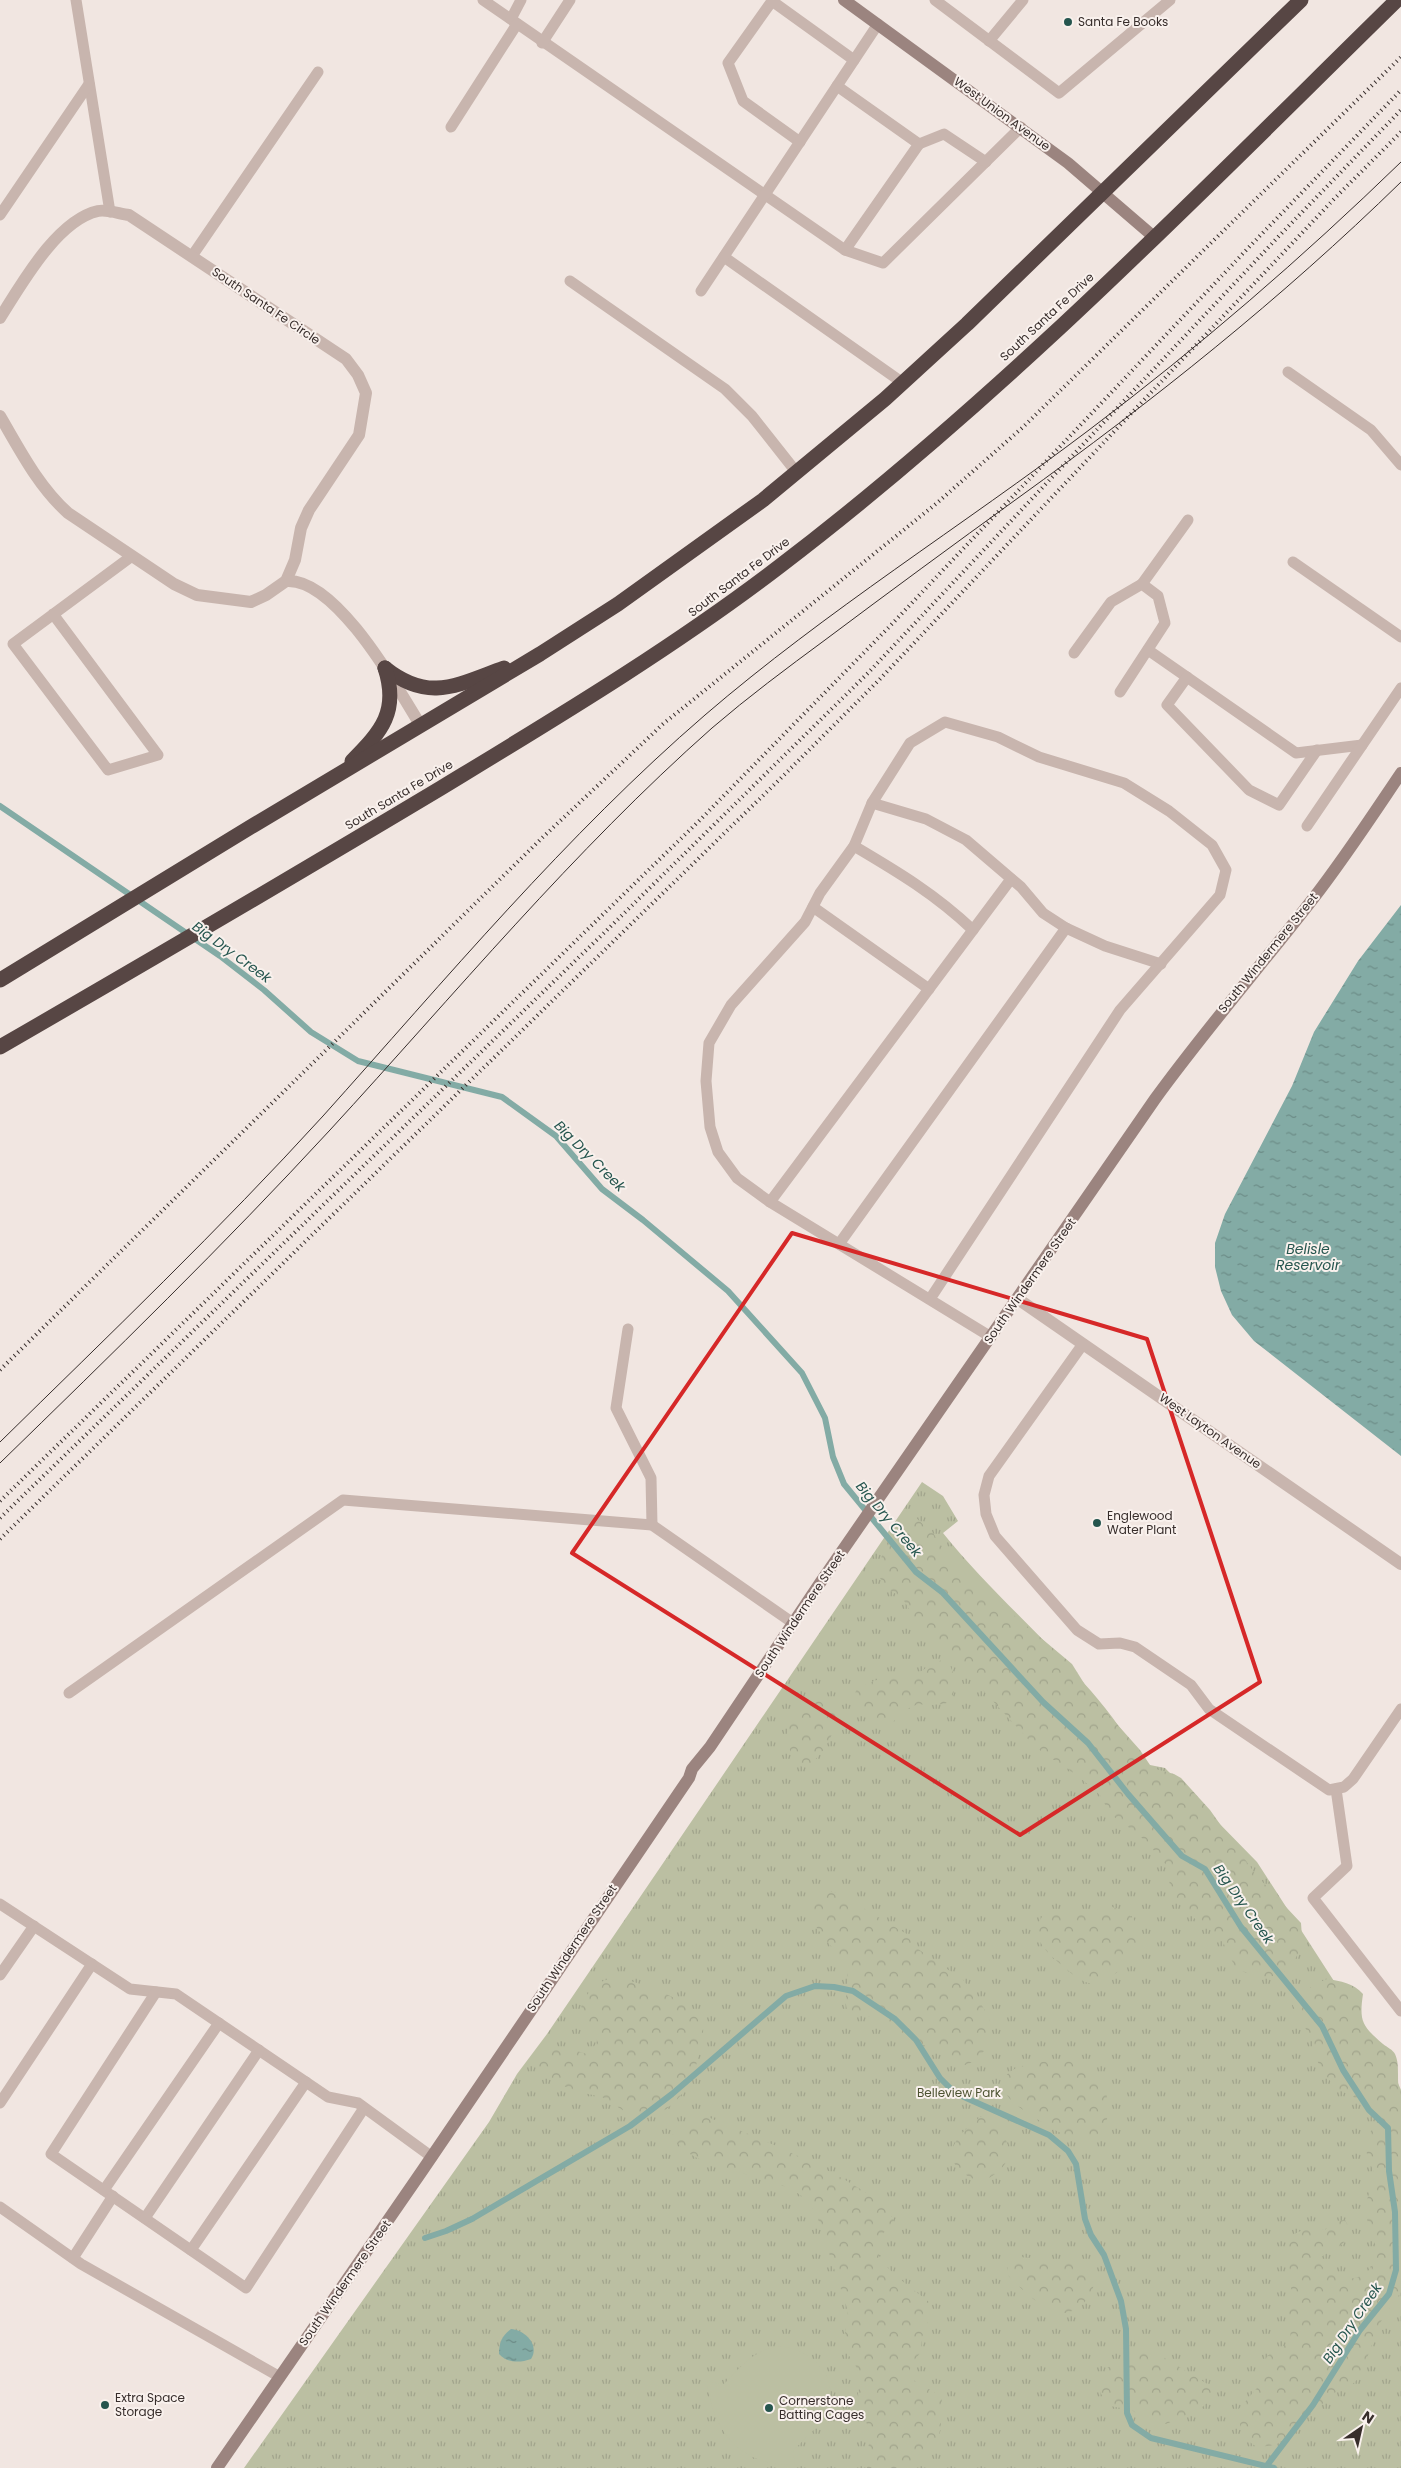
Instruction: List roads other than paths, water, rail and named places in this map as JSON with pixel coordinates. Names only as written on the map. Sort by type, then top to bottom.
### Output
[{"type":"highway","points":[[0,980],[182,868],[540,654],[630,596],[764,500],[903,383],[1103,193],[1301,0]]},
{"type":"highway","name":"South Santa Fe Drive","points":[[0,1047],[243,906],[572,708],[680,638],[781,565],[930,444],[1154,237],[1397,0]]},
{"type":"highway","points":[[385,668],[397,678],[416,687],[438,690],[459,685],[540,654]]},
{"type":"highway","points":[[335,778],[364,749],[384,723],[392,697],[385,668]]},
{"type":"street","name":"West Union Avenue","points":[[844,0],[1021,127],[1154,237]]},
{"type":"street","name":"South Santa Fe Circle","points":[[0,318],[28,274],[57,239],[77,220],[99,211],[110,212],[129,215],[346,359],[358,375],[366,393],[359,434],[309,510],[301,528],[295,560],[286,581]]},
{"type":"street","points":[[0,416],[52,499],[68,513],[174,584],[197,595],[251,602],[286,581],[293,580],[310,587],[328,599],[354,626],[385,668],[421,726]]},
{"type":"street","name":"South Windermere Street","points":[[217,2468],[432,2157],[689,1778],[692,1769],[710,1747],[820,1583],[1178,1067],[1312,900],[1346,855],[1401,773]]},
{"type":"street","name":"West Layton Avenue","points":[[1018,1299],[1401,1564]]},
{"type":"lane","points":[[76,0],[110,212]]},
{"type":"lane","points":[[483,0],[542,43],[845,250],[883,264],[1021,127]]},
{"type":"lane","points":[[451,127],[514,21],[522,0]]},
{"type":"lane","points":[[542,43],[570,0]]},
{"type":"lane","points":[[935,0],[1059,93],[1170,0]]},
{"type":"lane","points":[[990,41],[1023,0]]},
{"type":"lane","points":[[800,142],[743,100],[728,63],[772,1],[854,60]]},
{"type":"lane","points":[[701,291],[878,24]]},
{"type":"lane","points":[[192,256],[318,72]]},
{"type":"lane","points":[[0,215],[89,84]]},
{"type":"lane","points":[[837,86],[918,144]]},
{"type":"lane","points":[[845,250],[918,144],[944,134],[986,162]]},
{"type":"lane","points":[[724,257],[903,383]]},
{"type":"lane","points":[[570,281],[726,389],[752,416],[797,473]]},
{"type":"lane","points":[[1288,372],[1371,430],[1401,466]]},
{"type":"lane","points":[[1074,653],[1111,602],[1142,584],[1188,520]]},
{"type":"lane","points":[[53,614],[158,755],[108,770],[13,644],[53,614],[132,556]]},
{"type":"lane","points":[[1293,562],[1401,637]]},
{"type":"lane","points":[[1120,692],[1165,623],[1158,596],[1142,584]]},
{"type":"lane","points":[[1148,650],[1296,753],[1362,745]]},
{"type":"lane","points":[[1187,677],[1167,705],[1250,790],[1279,805],[1317,750]]},
{"type":"lane","points":[[1307,826],[1401,688]]},
{"type":"lane","points":[[930,1299],[1120,1010],[1220,895],[1226,870],[1212,845],[1169,811],[1124,783],[1039,756],[998,737],[945,722],[910,744],[872,803],[854,846],[820,893],[805,922],[731,1005],[709,1043],[706,1081],[710,1127],[718,1152],[737,1178],[770,1202],[930,1299],[992,1336]]},
{"type":"lane","points":[[872,803],[926,818],[966,840],[1011,879],[1043,913],[1066,928],[1105,946],[1161,964]]},
{"type":"lane","points":[[854,846],[903,875],[945,904],[973,930]]},
{"type":"lane","points":[[770,1202],[1011,879]]},
{"type":"lane","points":[[813,908],[929,989]]},
{"type":"lane","points":[[839,1244],[1066,928]]},
{"type":"lane","points":[[628,1330],[616,1408],[651,1478],[652,1525]]},
{"type":"lane","points":[[1083,1344],[988,1476],[984,1495],[986,1514],[995,1536],[1077,1630],[1099,1644],[1120,1643],[1135,1647],[1191,1685],[1209,1709],[1328,1790],[1344,1787],[1353,1779],[1401,1709]]},
{"type":"lane","points":[[69,1693],[343,1500],[652,1525],[793,1623]]},
{"type":"lane","points":[[1336,1789],[1347,1866],[1314,1898],[1401,2011]]},
{"type":"lane","points":[[0,1904],[130,1989],[176,1994],[328,2098],[358,2103],[432,2157]]},
{"type":"lane","points":[[0,1975],[34,1926]]},
{"type":"lane","points":[[0,2103],[92,1964]]},
{"type":"lane","points":[[156,1992],[51,2154],[246,2288],[364,2108]]},
{"type":"lane","points":[[73,2258],[108,2193],[219,2023]]},
{"type":"lane","points":[[145,2218],[259,2050]]},
{"type":"lane","points":[[190,2250],[306,2082]]},
{"type":"lane","points":[[2,2213],[73,2258],[280,2377]]},
{"type":"water","name":"Belisle Reservoir","points":[[1401,905],[1401,1456],[1254,1341],[1232,1315],[1221,1291],[1215,1267],[1215,1243],[1225,1214],[1292,1086],[1314,1032],[1358,961]]},
{"type":"water","points":[[511,2329],[521,2332],[530,2339],[534,2349],[531,2359],[514,2361],[506,2359],[499,2354],[502,2340]]},
{"type":"waterway","name":"Big Dry Creek","points":[[0,806],[220,956],[264,990],[311,1032],[358,1061],[502,1097],[556,1136],[602,1189],[643,1220],[728,1291],[802,1373],[825,1418],[833,1457],[844,1484],[916,1572],[942,1592],[1043,1702],[1088,1743],[1128,1794],[1182,1856],[1205,1869],[1241,1927],[1322,2026],[1343,2070],[1369,2110],[1388,2128],[1389,2171],[1395,2212],[1396,2270],[1389,2294],[1360,2330],[1313,2405],[1265,2468]]},
{"type":"waterway","points":[[425,2238],[472,2219],[630,2126],[672,2094],[786,1996],[815,1986],[853,1991],[895,2019],[916,2040],[940,2078],[950,2088],[964,2097],[1049,2135],[1068,2151],[1076,2164],[1085,2219],[1091,2235],[1104,2255],[1121,2301],[1126,2329],[1127,2413],[1132,2425],[1151,2438],[1274,2468]]},
{"type":"tram line","points":[[0,1442],[244,1200],[323,1116],[508,909],[604,809],[654,761],[705,715],[798,640],[1041,466],[1170,367],[1288,267],[1401,162]]},
{"type":"tram line","points":[[0,1463],[209,1257],[330,1130],[563,873],[661,775],[712,728],[782,672],[1069,461],[1215,348],[1309,267],[1401,182]]},
{"type":"railway","points":[[0,1370],[542,838],[663,724],[937,503],[1022,428],[1401,57]]},
{"type":"railway","points":[[0,1501],[701,819],[890,626],[1252,244],[1401,90]]},
{"type":"railway","points":[[0,1518],[607,930],[868,673],[1279,236],[1401,110]]},
{"type":"railway","points":[[0,1539],[780,779],[880,679],[1335,198],[1401,132]]},
{"type":"place","name":"Santa Fe Books","points":[[1068,22]]},
{"type":"place","name":"Englewood Water Plant","points":[[1097,1523]]},
{"type":"place","name":"Extra Space Storage","points":[[105,2405]]},
{"type":"place","name":"Cornerstone Batting Cages","points":[[769,2408]]},
{"type":"park label","name":"Belleview Park","points":[[959,2093]]}]
